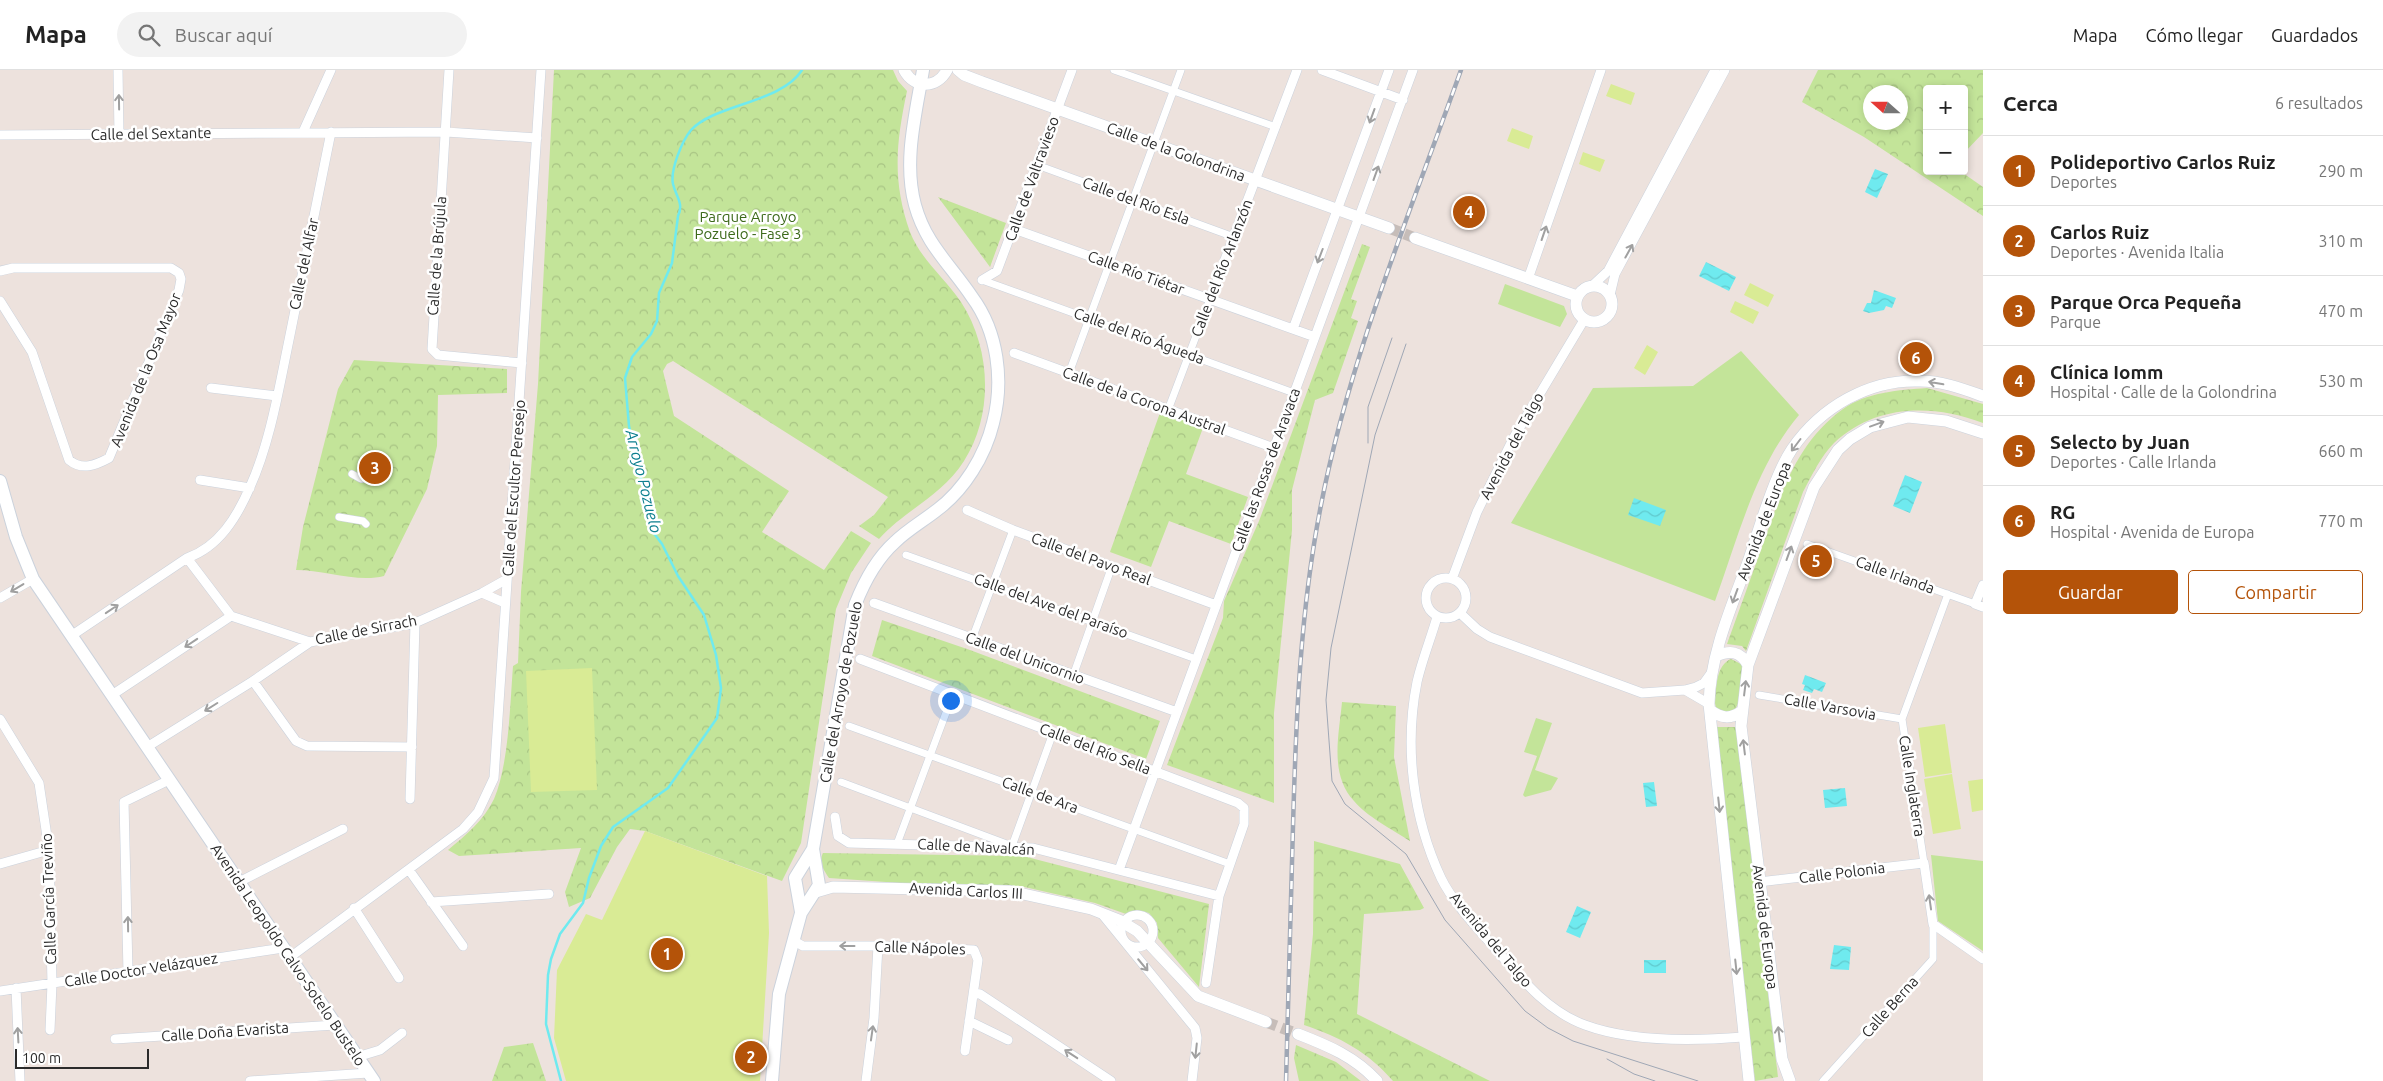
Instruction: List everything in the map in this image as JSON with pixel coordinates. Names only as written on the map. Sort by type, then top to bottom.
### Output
[{"type":"main road","name":"Calle del Arroyo de Pozuelo","points":[[813,869],[813,849],[851,623],[861,588],[873,568],[895,541],[938,510],[962,486],[981,456],[994,423],[998,372],[989,329],[972,296],[932,245],[915,204],[911,161],[923,70]]},
{"type":"main road","points":[[0,481],[16,538],[33,578],[169,780]]},
{"type":"main road","name":"Avenida Leopoldo Calvo-Sotelo Bustelo","points":[[169,780],[371,1077]]},
{"type":"main road","points":[[772,1081],[779,994],[798,943],[802,913],[809,895],[813,869],[800,868],[795,878],[795,886],[809,895]]},
{"type":"street","points":[[118,70],[119,135]]},
{"type":"street","points":[[303,132],[331,70]]},
{"type":"street","name":"Calle de la Brújula","points":[[450,70],[432,349],[438,355],[522,363]]},
{"type":"street","name":"Calle del Escultor Peresejo","points":[[286,953],[409,870],[470,822],[487,797],[494,778],[541,70]]},
{"type":"street","points":[[904,70],[911,80],[921,84]]},
{"type":"street","name":"Calle de Valtravieso","points":[[982,280],[997,271],[1072,70]]},
{"type":"street","points":[[1114,70],[1276,127]]},
{"type":"street","points":[[1068,373],[1181,70]]},
{"type":"street","name":"Calle del Río Arlanzón","points":[[1168,410],[1297,70]]},
{"type":"street","points":[[1322,70],[1403,100]]},
{"type":"street","points":[[1293,330],[1389,70]]},
{"type":"street","name":"Calle las Rosas de Aravaca","points":[[1119,870],[1413,70]]},
{"type":"street","points":[[1528,279],[1601,70]]},
{"type":"street","points":[[1715,70],[1608,271],[1592,286],[1582,290],[1577,296],[1576,309],[1584,320],[1593,322],[1605,318],[1612,308],[1610,295],[1615,274],[1725,70]]},
{"type":"street","name":"Calle de la Golondrina","points":[[921,84],[934,84],[946,73],[961,72],[1058,109],[1389,228]]},
{"type":"street","name":"Calle del Alfar","points":[[71,636],[187,558],[199,554],[214,543],[226,529],[250,488],[277,396],[331,132]]},
{"type":"street","name":"Calle del Sextante","points":[[0,134],[119,135],[446,132],[537,138]]},
{"type":"street","name":"Calle del Río Esla","points":[[1037,165],[1234,238]]},
{"type":"street","name":"Calle Río Tiétar","points":[[1014,229],[1315,337]]},
{"type":"street","points":[[1416,238],[1577,296]]},
{"type":"street","name":"Avenida de la Osa Mayor","points":[[0,271],[13,268],[171,268],[179,273],[181,279],[179,290],[109,458],[86,467],[80,467],[69,460],[32,352],[0,301]]},
{"type":"street","name":"Calle del Río Águeda","points":[[982,280],[1089,317],[1294,393]]},
{"type":"street","points":[[1592,286],[1602,287],[1610,295]]},
{"type":"street","name":"Avenida del Talgo","points":[[1452,579],[1478,512],[1510,445],[1584,320]]},
{"type":"street","name":"Calle de la Corona Austral","points":[[1014,353],[1274,448]]},
{"type":"street","name":"Avenida de Europa","points":[[1749,1081],[1743,1038],[1710,707],[1712,672],[1727,619],[1773,492],[1791,450],[1815,421],[1841,401],[1884,384],[1921,380],[1954,386],[1983,396]]},
{"type":"street","points":[[211,388],[277,396]]},
{"type":"street","name":"Avenida de Europa","points":[[1790,1081],[1782,1059],[1741,726],[1748,665],[1814,487],[1838,450],[1850,439],[1870,427],[1908,417],[1946,420],[1983,433]]},
{"type":"street","points":[[352,474],[361,479],[380,478]]},
{"type":"street","points":[[200,480],[250,488]]},
{"type":"street","name":"Calle del Pavo Real","points":[[967,510],[1012,530],[1216,605]]},
{"type":"street","points":[[339,517],[363,521],[366,524]]},
{"type":"street","points":[[972,639],[1012,530]]},
{"type":"street","name":"Calle Irlanda","points":[[1808,544],[1979,605]]},
{"type":"street","name":"Calle del Ave del Paraíso","points":[[906,555],[1196,659]]},
{"type":"street","points":[[112,695],[231,616],[187,558]]},
{"type":"street","points":[[1073,676],[1112,566]]},
{"type":"street","points":[[0,598],[33,578]]},
{"type":"street","points":[[1440,579],[1452,579],[1462,586],[1466,603],[1460,613],[1449,619],[1437,617],[1428,608],[1426,596],[1431,585],[1440,579]]},
{"type":"street","name":"Calle de Sirrach","points":[[231,616],[310,642],[414,624],[507,580]]},
{"type":"street","points":[[1979,605],[1983,585]]},
{"type":"street","points":[[482,593],[505,603]]},
{"type":"street","name":"Calle Inglaterra","points":[[1933,924],[1902,719],[1948,594]]},
{"type":"street","name":"Calle del Unicornio","points":[[874,603],[1177,712]]},
{"type":"street","points":[[1460,613],[1477,629],[1490,637],[1634,691],[1685,690],[1704,683],[1712,672]]},
{"type":"street","name":"Avenida del Talgo","points":[[1437,617],[1417,681],[1411,723],[1412,765],[1419,810],[1442,879],[1471,922],[1528,986],[1555,1009],[1584,1025],[1615,1033],[1653,1037],[1743,1038]]},
{"type":"street","points":[[410,799],[414,624]]},
{"type":"street","points":[[147,747],[310,642]]},
{"type":"street","points":[[1716,656],[1725,652],[1737,653],[1743,657],[1748,665]]},
{"type":"street","name":"Calle del Río Sella","points":[[860,659],[1238,803],[1244,808],[1244,824],[1219,896],[1206,984]]},
{"type":"street","points":[[252,681],[296,741],[307,746],[412,747]]},
{"type":"street","points":[[1685,690],[1710,707],[1719,717],[1731,717],[1742,711]]},
{"type":"street","points":[[897,844],[953,694]]},
{"type":"street","name":"Calle Varsovia","points":[[1758,695],[1902,719]]},
{"type":"street","name":"Calle García Treviño","points":[[1,721],[40,783],[49,850],[52,984],[50,1030]]},
{"type":"street","name":"Calle de Ara","points":[[849,726],[1230,864]]},
{"type":"street","points":[[841,782],[1012,846],[1053,733]]},
{"type":"street","points":[[128,972],[124,802],[169,780]]},
{"type":"street","name":"Calle de Navalcán","points":[[835,817],[838,836],[849,843],[1033,848],[1219,896]]},
{"type":"street","points":[[239,882],[343,830]]},
{"type":"street","points":[[0,864],[49,850]]},
{"type":"street","name":"Calle Polonia","points":[[1759,882],[1924,863]]},
{"type":"street","points":[[813,869],[833,887]]},
{"type":"street","points":[[409,870],[463,946]]},
{"type":"street","name":"Avenida Carlos III","points":[[809,895],[833,887],[1010,891],[1102,913],[1124,922],[1149,942],[1198,996],[1266,1022]]},
{"type":"street","points":[[432,902],[549,894]]},
{"type":"street","points":[[354,908],[399,978]]},
{"type":"street","points":[[1102,913],[1195,1028],[1197,1038],[1192,1081]]},
{"type":"street","points":[[1133,916],[1147,918],[1153,927],[1149,942],[1142,947],[1135,947],[1123,941],[1120,933],[1124,922],[1133,916]]},
{"type":"street","points":[[1933,924],[1983,959]]},
{"type":"street","name":"Calle Berna","points":[[1823,1081],[1933,959],[1933,924]]},
{"type":"street","name":"Calle Nápoles","points":[[798,943],[974,950],[978,960],[965,1051]]},
{"type":"street","points":[[866,1081],[874,1018],[878,946]]},
{"type":"street","name":"Calle Doctor Velázquez","points":[[0,991],[128,972],[286,953]]},
{"type":"street","points":[[16,988],[20,1081]]},
{"type":"street","points":[[974,993],[980,994],[1111,1081]]},
{"type":"street","points":[[970,1020],[1008,1040]]},
{"type":"street","name":"Calle Doña Evarista","points":[[114,1039],[335,1025]]},
{"type":"street","points":[[357,1057],[380,1050],[402,1033]]},
{"type":"street","points":[[1298,1034],[1343,1053],[1360,1064],[1378,1081]]},
{"type":"street","points":[[250,1081],[371,1077]]},
{"type":"green space","name":"Parque Arroyo Pozuelo - Fase 3","points":[[554,70],[893,70],[898,81],[907,91],[898,145],[898,179],[904,213],[910,232],[920,251],[961,302],[971,320],[978,340],[983,360],[985,381],[984,402],[974,443],[964,461],[945,484],[879,539],[859,526],[874,515],[888,497],[673,361],[667,364],[663,371],[674,416],[789,491],[762,532],[824,570],[851,531],[871,543],[851,573],[836,609],[801,843],[782,881],[645,831],[630,829],[617,847],[590,898],[569,907],[565,892],[581,848],[459,856],[448,850],[468,833],[490,807],[499,785],[506,752],[513,666],[518,663],[521,592],[538,384]]},
{"type":"green space","points":[[1818,70],[1983,70],[1983,133],[1968,149],[1968,85],[1923,85],[1923,175],[1966,175],[1983,187],[1983,216],[1864,137],[1802,102]]},
{"type":"green space","points":[[1611,84],[1635,93],[1631,105],[1606,96]]},
{"type":"green space","points":[[1512,128],[1533,136],[1529,149],[1507,141]]},
{"type":"green space","points":[[1583,152],[1605,160],[1600,172],[1579,164]]},
{"type":"green space","points":[[938,197],[1006,223],[990,267]]},
{"type":"green space","points":[[1362,244],[1370,247],[1351,299],[1357,301],[1351,318],[1358,321],[1333,393],[1315,400],[1292,490],[1292,530],[1274,713],[1274,803],[1167,765],[1223,618],[1224,601],[1259,521]]},
{"type":"green space","points":[[1750,283],[1774,295],[1768,307],[1744,295]]},
{"type":"green space","points":[[1505,284],[1564,306],[1567,314],[1560,327],[1498,304]]},
{"type":"green space","points":[[1735,301],[1759,312],[1753,324],[1730,312]]},
{"type":"green space","points":[[1647,345],[1658,352],[1645,375],[1634,368]]},
{"type":"green space","points":[[1741,351],[1799,415],[1784,435],[1759,480],[1715,601],[1511,523],[1593,388],[1693,386]]},
{"type":"green space","points":[[354,360],[507,369],[507,393],[438,395],[437,446],[427,489],[384,576],[374,578],[296,570],[303,527],[338,389]]},
{"type":"green space","points":[[1927,388],[1983,404],[1983,423],[1944,413],[1905,411],[1868,421],[1850,430],[1834,443],[1813,472],[1803,492],[1746,651],[1742,646],[1727,644],[1784,488],[1802,453],[1814,437],[1827,422],[1852,403],[1873,395]]},
{"type":"green space","points":[[1161,410],[1204,425],[1186,474],[1248,497],[1231,544],[1169,521],[1151,567],[1110,552]]},
{"type":"green space","points":[[882,620],[970,650],[1160,721],[1146,759],[872,656]]},
{"type":"green space","points":[[1731,659],[1741,664],[1743,669],[1739,702],[1732,712],[1727,714],[1716,708],[1715,703],[1718,678],[1722,666]]},
{"type":"green space","points":[[592,668],[597,790],[531,792],[526,671]]},
{"type":"green space","points":[[1342,702],[1396,706],[1394,757],[1410,841],[1365,812],[1346,790],[1338,767],[1338,741]]},
{"type":"green space","points":[[1536,718],[1552,723],[1535,770],[1558,778],[1551,790],[1525,797],[1523,795],[1537,756],[1524,752]]},
{"type":"green space","points":[[1945,724],[1952,773],[1925,777],[1918,728]]},
{"type":"green space","points":[[1714,727],[1736,727],[1778,1077],[1755,1081]]},
{"type":"green space","points":[[1952,774],[1961,829],[1933,834],[1924,779]]},
{"type":"green space","points":[[1983,779],[1983,810],[1972,812],[1968,781]]},
{"type":"green space","points":[[645,831],[767,876],[769,933],[760,1081],[566,1081],[554,1038],[557,970],[586,914],[602,920]]},
{"type":"green space","points":[[1314,841],[1400,864],[1424,908],[1420,910],[1364,914],[1357,1014],[1490,1081],[1393,1081],[1374,1062],[1353,1047],[1330,1035],[1304,1025],[1313,934]]},
{"type":"green space","points":[[823,853],[1023,856],[1209,904],[1199,987],[1158,938],[1157,923],[1149,913],[1137,910],[1126,914],[1095,903],[1020,886],[943,886],[829,878],[821,863]]},
{"type":"green space","points":[[1931,855],[1983,861],[1983,951],[1938,921]]},
{"type":"green space","points":[[533,1043],[546,1081],[492,1081],[504,1047]]},
{"type":"green space","points":[[1296,1045],[1336,1062],[1361,1081],[1299,1081],[1294,1058]]},
{"type":"water","points":[[1875,169],[1888,174],[1877,198],[1865,192]]},
{"type":"water","points":[[1706,262],[1736,277],[1729,291],[1699,276]]},
{"type":"water","points":[[1874,290],[1896,298],[1892,308],[1886,306],[1884,310],[1869,313],[1863,311],[1867,303],[1871,303]]},
{"type":"water","points":[[1905,475],[1922,482],[1910,513],[1893,506]]},
{"type":"water","points":[[1634,498],[1666,510],[1660,526],[1628,515]]},
{"type":"water","points":[[1805,675],[1826,683],[1822,692],[1814,689],[1812,693],[1803,690],[1805,685],[1802,684]]},
{"type":"water","points":[[1654,782],[1657,806],[1646,807],[1643,783]]},
{"type":"water","points":[[1845,788],[1847,806],[1825,808],[1823,790]]},
{"type":"water","points":[[1577,906],[1591,912],[1580,938],[1566,932]]},
{"type":"water","points":[[1834,945],[1851,947],[1849,970],[1830,969]]},
{"type":"water","points":[[1644,960],[1666,960],[1666,973],[1644,973]]},
{"type":"waterway","name":"Arroyo Pozuelo","points":[[561,1081],[546,1024],[548,975],[551,959],[560,934],[583,903],[589,878],[601,846],[613,827],[668,788],[717,718],[721,688],[716,655],[704,615],[678,576],[662,544],[653,532],[629,426],[625,378],[632,357],[651,334],[657,321],[659,293],[672,263],[680,211],[679,200],[673,184],[673,171],[688,135],[702,121],[779,90],[792,81],[802,70]]},
{"type":"tunnel","points":[[1389,228],[1415,238]]},
{"type":"tunnel","points":[[1266,1022],[1298,1034]]},
{"type":"tram line","points":[[1368,443],[1368,407],[1392,338]]},
{"type":"tram line","points":[[1406,344],[1375,435],[1331,648],[1326,700],[1332,781],[1345,804],[1406,854],[1445,920],[1525,1011],[1548,1028],[1573,1041],[1698,1081]]},
{"type":"tram line","points":[[1607,1059],[1634,1074],[1655,1081]]},
{"type":"railway","points":[[1286,1081],[1294,786],[1300,665],[1314,545],[1333,449],[1348,394],[1383,285],[1461,70]]},
{"type":"place","name":"Clínica Iomm","points":[[1469,212]]},
{"type":"place","name":"RG","points":[[1916,358]]},
{"type":"place","name":"Parque Orca Pequeña","points":[[375,468]]},
{"type":"place","name":"Selecto by Juan","points":[[1816,561]]},
{"type":"place","name":"Polideportivo Carlos Ruiz","points":[[667,954]]},
{"type":"place","name":"Carlos Ruiz","points":[[751,1057]]}]
